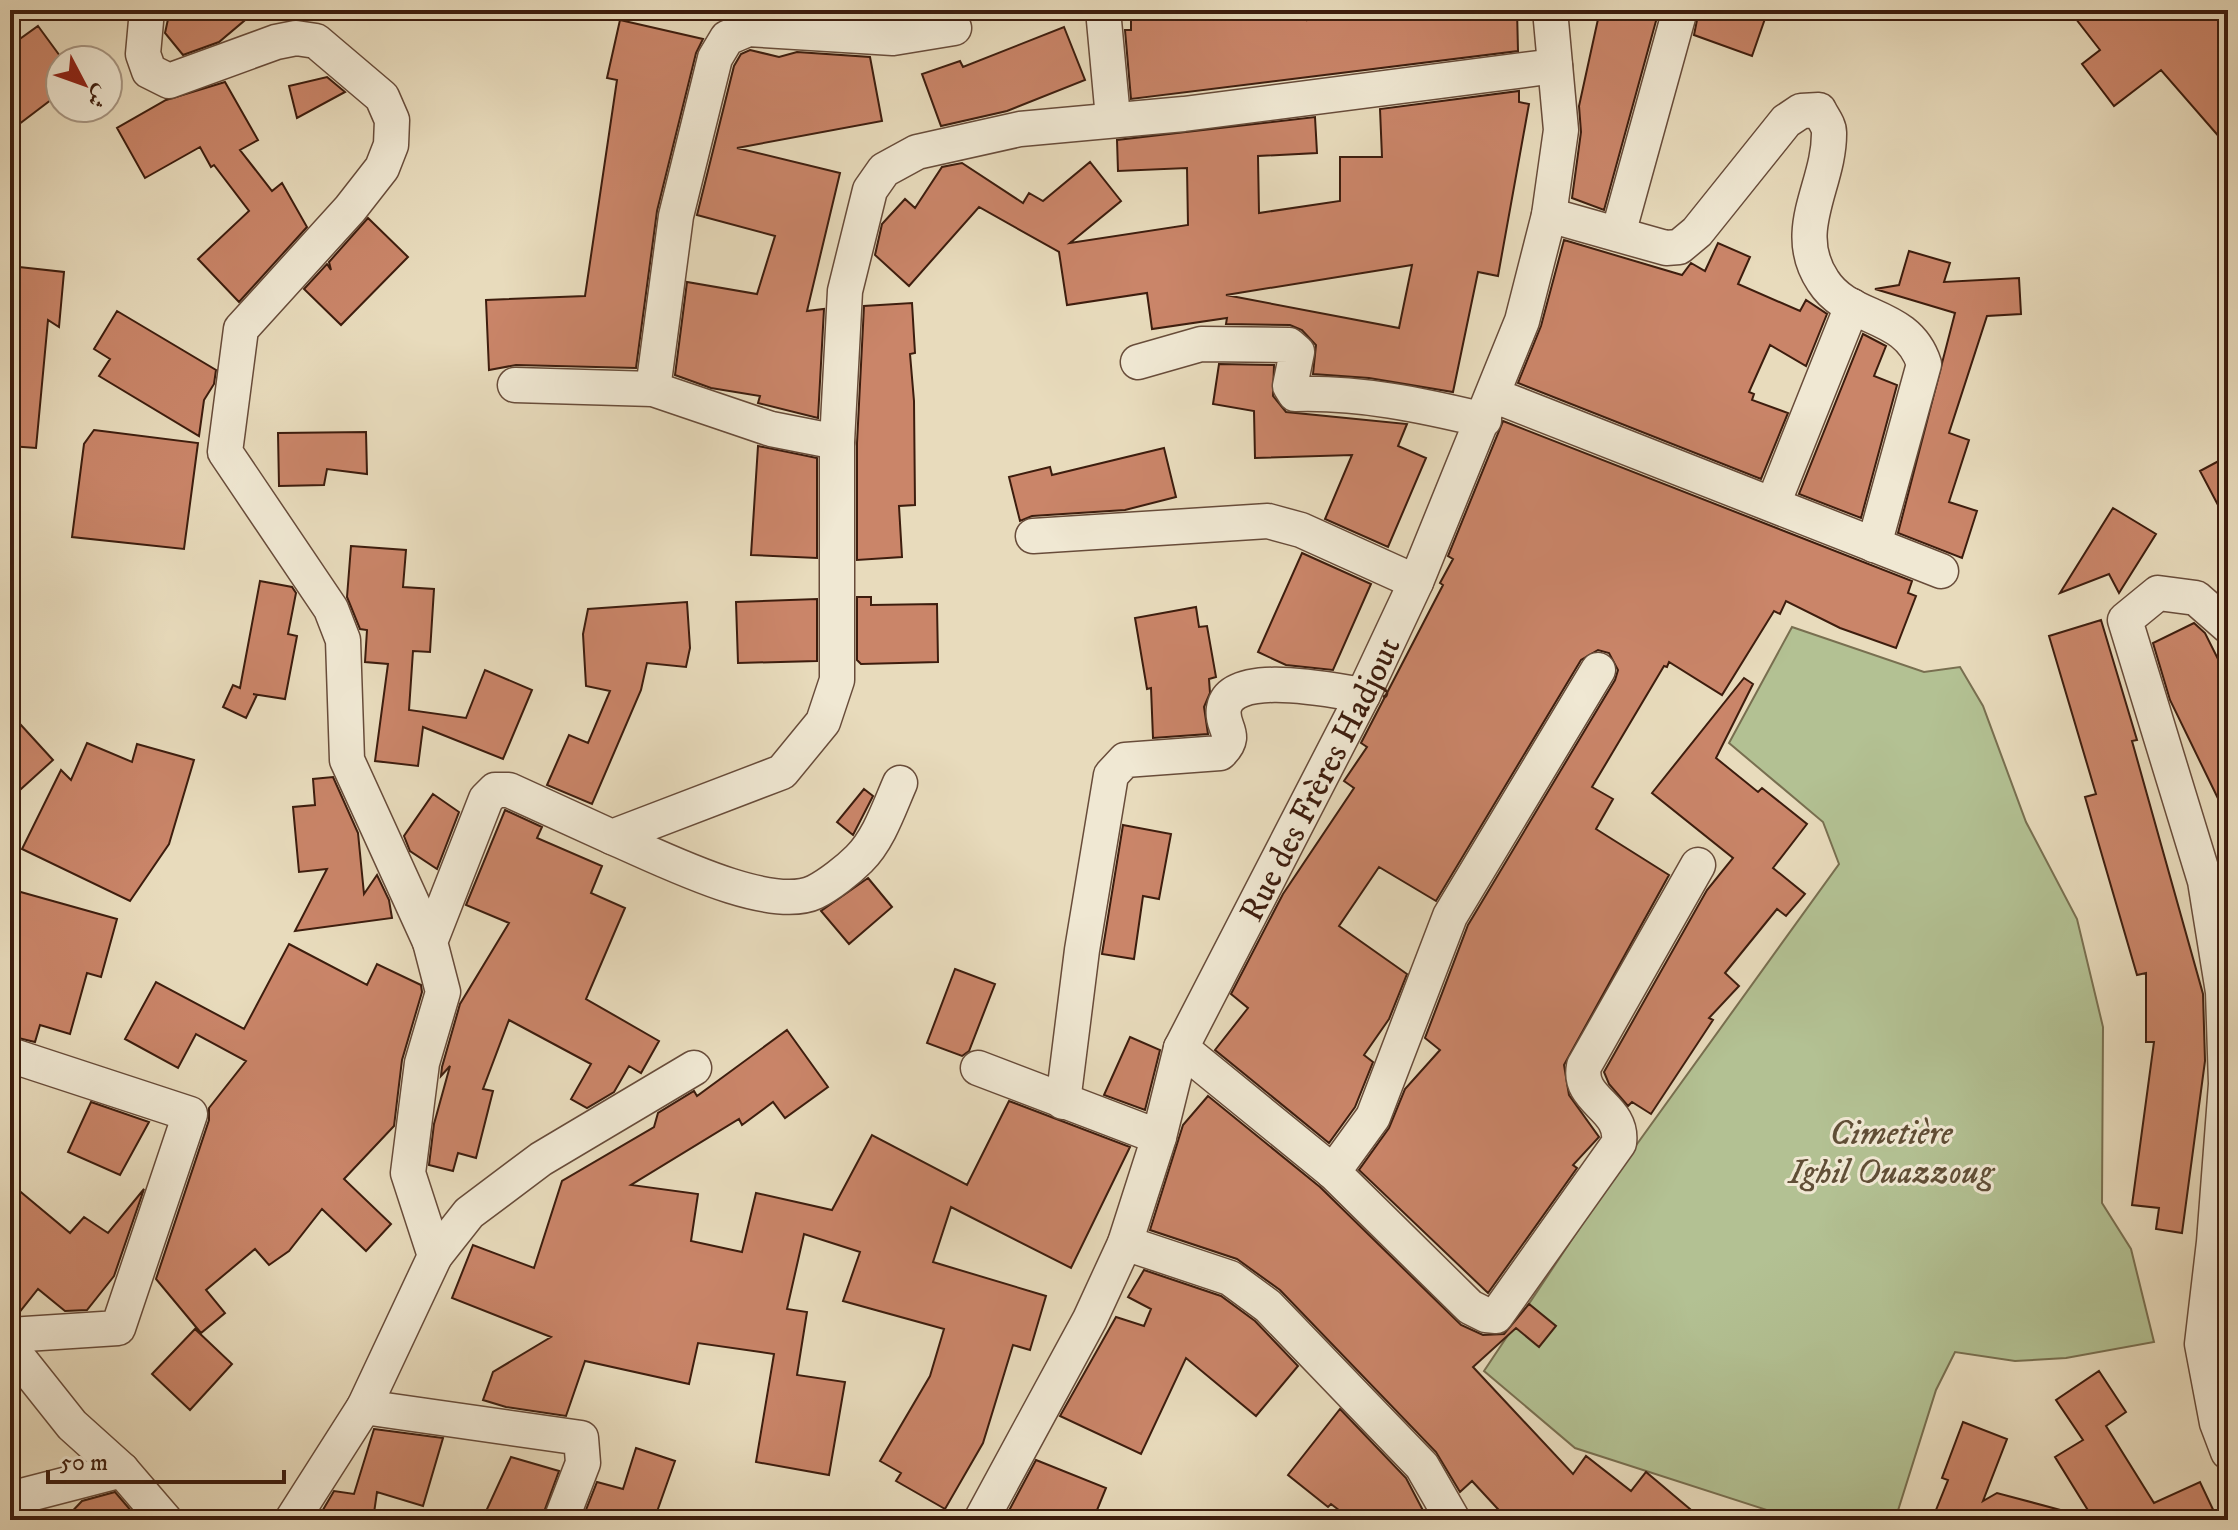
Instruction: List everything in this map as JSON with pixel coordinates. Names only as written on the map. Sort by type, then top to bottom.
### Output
[{"type":"street","points":[[147,10],[143,54],[149,71],[169,81],[276,42],[316,41],[382,97],[392,120],[391,145],[382,168],[350,209],[241,329],[225,452],[331,609],[343,640],[347,760],[430,942],[443,992],[422,1063],[408,1173],[435,1256]]},
{"type":"street","points":[[1103,10],[1113,118]]},
{"type":"street","name":"Rue des Frères Hadjout","points":[[981,1520],[1090,1319],[1125,1243],[1159,1137],[1181,1048],[1363,695],[1416,582],[1522,321],[1549,215],[1561,130],[1550,10]]},
{"type":"street","points":[[1618,234],[1680,10]]},
{"type":"street","points":[[653,389],[676,216],[715,58],[727,38],[748,29],[893,38],[954,28]]},
{"type":"street","points":[[612,837],[782,772],[823,722],[837,680],[837,442],[845,291],[870,190],[884,170],[917,152],[1020,129],[1113,118],[1184,114],[1555,66]]},
{"type":"street","points":[[1549,215],[1666,248],[1679,247],[1697,232],[1786,121],[1801,111],[1819,110],[1829,130],[1807,242],[1823,283],[1852,306],[1907,333],[1918,345],[1924,364],[1874,545]]},
{"type":"street","points":[[1773,504],[1852,306]]},
{"type":"street","points":[[1138,362],[1201,344],[1289,345],[1297,352],[1290,386],[1295,394],[1330,393],[1489,407],[1773,504],[1941,571]]},
{"type":"street","points":[[515,385],[653,389],[771,429],[837,442]]},
{"type":"street","points":[[1033,536],[1268,521],[1301,530],[1416,582]]},
{"type":"street","points":[[2228,626],[2196,598],[2158,593],[2125,620],[2205,881],[2223,992],[2226,1084],[2214,1242],[2202,1344],[2217,1423],[2228,1452]]},
{"type":"street","points":[[1333,1172],[1373,1117],[1450,916],[1598,670]]},
{"type":"street","points":[[1063,1102],[1082,950],[1111,775],[1117,766],[1125,760],[1220,753],[1228,745],[1230,737],[1223,712],[1227,698],[1239,689],[1286,684],[1363,695]]},
{"type":"street","points":[[430,942],[486,799],[495,790],[509,790],[741,891],[788,895],[814,893],[861,857],[880,827],[900,783]]},
{"type":"street","points":[[1181,1048],[1333,1172],[1470,1307],[1496,1316],[1619,1143],[1620,1130],[1616,1119],[1585,1089],[1582,1078],[1584,1066],[1698,865]]},
{"type":"street","points":[[10,1055],[190,1114],[118,1328],[10,1335]]},
{"type":"street","points":[[292,1520],[364,1407],[435,1256],[469,1213],[541,1159],[694,1068]]},
{"type":"street","points":[[978,1068],[1159,1137]]},
{"type":"street","points":[[1125,1243],[1230,1278],[1268,1306],[1422,1466],[1453,1520]]},
{"type":"street","points":[[10,1347],[72,1425],[122,1470],[165,1520]]},
{"type":"street","points":[[364,1407],[581,1438],[583,1463],[561,1520]]},
{"type":"street","points":[[10,1499],[122,1470]]},
{"type":"green space","name":"Cimetière Ighil Ouazzoug","points":[[1792,627],[1924,672],[1960,667],[1983,706],[2026,822],[2077,919],[2103,1027],[2102,1203],[2131,1249],[2154,1342],[2066,1358],[2015,1361],[1955,1352],[1936,1390],[1895,1520],[1798,1520],[1575,1448],[1484,1371],[1619,1169],[1839,864],[1823,822],[1729,743]]},
{"type":"building","points":[[170,10],[257,10],[219,42],[183,55],[165,33]]},
{"type":"building","points":[[1131,10],[1307,10],[1307,20],[1378,10],[1517,10],[1518,51],[1131,99],[1125,30],[1131,30]]},
{"type":"building","points":[[1600,10],[1659,10],[1604,210],[1572,198],[1581,132],[1579,106]]},
{"type":"building","points":[[1699,10],[1768,10],[1752,56],[1694,35]]},
{"type":"building","points":[[2069,10],[2228,10],[2228,147],[2161,70],[2114,106],[2082,64],[2100,50]]},
{"type":"building","points":[[620,20],[703,39],[696,53],[657,211],[636,368],[516,365],[489,370],[486,300],[585,296],[617,80],[607,78]]},
{"type":"building","points":[[38,26],[51,44],[44,44],[44,105],[10,131],[10,46]]},
{"type":"building","points":[[1064,27],[1085,80],[1007,111],[941,126],[922,74],[960,61],[963,67]]},
{"type":"building","points":[[750,50],[779,57],[797,52],[870,57],[882,121],[737,148],[840,173],[807,311],[824,309],[818,418],[758,403],[760,396],[711,388],[675,375],[687,282],[757,294],[775,236],[697,215],[734,66],[741,54]]},
{"type":"building","points":[[327,77],[345,92],[297,118],[289,86]]},
{"type":"building","points":[[225,82],[258,140],[240,150],[272,191],[282,183],[307,227],[239,302],[198,259],[249,211],[214,165],[211,167],[200,147],[145,178],[117,128],[166,100]]},
{"type":"building","points":[[1519,91],[1519,102],[1529,104],[1498,276],[1478,272],[1453,392],[1369,378],[1313,374],[1316,345],[1302,330],[1290,325],[1226,324],[1227,318],[1152,329],[1147,293],[1067,305],[1059,252],[979,207],[909,286],[875,255],[882,224],[905,199],[915,208],[942,167],[962,163],[1023,203],[1029,193],[1043,201],[1090,162],[1121,201],[1070,243],[1188,225],[1187,168],[1118,171],[1117,140],[1315,117],[1317,153],[1258,156],[1259,213],[1340,201],[1340,157],[1382,157],[1380,109]],"holes":[[[1412,265],[1399,328],[1226,295]]]},
{"type":"building","points":[[368,218],[408,257],[341,325],[304,289],[327,264],[331,270],[329,262]]},
{"type":"building","points":[[1564,240],[1682,275],[1691,263],[1705,271],[1718,243],[1750,257],[1738,284],[1800,311],[1806,300],[1827,314],[1806,366],[1770,345],[1749,392],[1754,394],[1752,400],[1788,413],[1761,479],[1518,383],[1541,326]]},
{"type":"building","points":[[1909,251],[1950,263],[1944,282],[2019,278],[2021,314],[1987,316],[1949,433],[1969,440],[1949,502],[1977,511],[1962,558],[1898,533],[1955,313],[1875,289],[1899,285]]},
{"type":"building","points":[[10,266],[64,272],[59,327],[48,320],[36,448],[10,446]]},
{"type":"building","points":[[912,303],[915,353],[910,354],[914,401],[915,505],[899,506],[902,557],[857,560],[857,443],[864,306]]},
{"type":"building","points":[[117,311],[216,370],[214,384],[204,400],[199,436],[99,376],[110,359],[94,349]]},
{"type":"building","points":[[1863,334],[1886,346],[1874,376],[1897,385],[1861,518],[1799,494]]},
{"type":"building","points":[[1219,364],[1274,365],[1273,396],[1286,412],[1407,424],[1398,446],[1426,458],[1388,547],[1325,519],[1352,455],[1255,458],[1254,411],[1213,404]]},
{"type":"building","points":[[1503,421],[1912,581],[1908,593],[1916,596],[1896,648],[1840,628],[1786,601],[1780,614],[1774,611],[1722,695],[1669,662],[1667,667],[1664,666],[1592,787],[1613,799],[1596,829],[1669,875],[1564,1065],[1569,1095],[1599,1137],[1573,1165],[1577,1168],[1488,1293],[1359,1170],[1389,1128],[1405,1089],[1440,1050],[1425,1038],[1468,925],[1615,680],[1618,670],[1609,653],[1598,650],[1581,660],[1436,901],[1379,867],[1339,926],[1407,974],[1389,1019],[1364,1055],[1373,1062],[1355,1107],[1329,1143],[1215,1050],[1248,1008],[1231,994],[1283,894],[1354,788],[1344,781],[1367,747],[1361,743],[1443,585],[1440,583],[1453,559],[1448,556]]},
{"type":"building","points":[[94,430],[198,443],[184,549],[72,537],[84,444]]},
{"type":"building","points":[[366,432],[367,474],[327,469],[324,485],[279,486],[278,433]]},
{"type":"building","points":[[758,446],[817,458],[817,558],[751,555]]},
{"type":"building","points":[[1164,448],[1176,497],[1125,510],[1032,516],[1020,521],[1009,477],[1050,467],[1052,475]]},
{"type":"building","points":[[2228,456],[2228,524],[2200,471]]},
{"type":"building","points":[[2113,508],[2156,534],[2119,593],[2109,574],[2060,593]]},
{"type":"building","points":[[351,546],[406,550],[403,587],[434,589],[430,652],[413,651],[409,710],[466,718],[485,670],[532,690],[503,759],[423,727],[418,766],[375,761],[388,664],[365,662],[367,630],[360,629],[347,597]]},
{"type":"building","points":[[1302,553],[1371,584],[1333,670],[1286,665],[1258,652]]},
{"type":"building","points":[[260,581],[292,587],[296,593],[288,634],[297,636],[285,699],[253,694],[257,695],[246,718],[223,707],[233,685],[240,688]]},
{"type":"building","points":[[857,597],[871,597],[871,605],[937,604],[938,662],[861,664],[857,660]]},
{"type":"building","points":[[817,599],[817,661],[738,663],[736,602]]},
{"type":"building","points":[[687,602],[690,648],[686,667],[647,663],[641,690],[592,804],[547,785],[569,735],[588,743],[610,691],[586,686],[583,634],[588,609]]},
{"type":"building","points":[[1196,607],[1199,627],[1207,626],[1216,677],[1209,679],[1210,693],[1204,707],[1208,734],[1153,738],[1151,688],[1147,689],[1135,618]]},
{"type":"building","points":[[2101,620],[2137,740],[2132,741],[2203,994],[2205,1061],[2182,1233],[2156,1229],[2159,1208],[2132,1205],[2154,1042],[2146,1042],[2146,973],[2137,975],[2085,797],[2096,794],[2049,636]]},
{"type":"building","points":[[2194,623],[2205,633],[2228,679],[2228,819],[2170,700],[2153,643]]},
{"type":"building","points":[[1744,678],[1753,684],[1716,758],[1758,792],[1762,788],[1807,824],[1773,868],[1805,894],[1786,916],[1777,909],[1725,973],[1739,986],[1709,1018],[1713,1020],[1651,1114],[1632,1102],[1628,1106],[1609,1084],[1604,1072],[1707,890],[1733,858],[1652,793]]},
{"type":"building","points":[[10,713],[53,760],[10,799]]},
{"type":"building","points":[[87,743],[132,762],[137,744],[194,760],[169,844],[130,901],[22,849],[61,770],[71,780]]},
{"type":"building","points":[[333,777],[358,833],[364,894],[377,875],[389,900],[392,918],[295,931],[327,869],[299,872],[293,807],[315,805],[313,779]]},
{"type":"building","points":[[864,789],[873,796],[853,835],[837,822]]},
{"type":"building","points":[[433,794],[459,812],[437,869],[410,851],[404,836]]},
{"type":"building","points":[[505,810],[542,827],[537,838],[602,866],[591,893],[625,908],[586,999],[659,1041],[641,1073],[629,1066],[614,1092],[587,1108],[571,1099],[591,1064],[509,1020],[483,1089],[493,1091],[476,1158],[458,1153],[453,1171],[429,1165],[434,1124],[450,1066],[441,1076],[442,1067],[460,1004],[509,923],[466,905]]},
{"type":"building","points":[[1123,825],[1171,834],[1159,899],[1143,896],[1134,959],[1102,954]]},
{"type":"building","points":[[868,878],[892,907],[849,944],[821,911]]},
{"type":"building","points":[[10,889],[117,919],[101,977],[87,973],[70,1034],[40,1025],[35,1042],[10,1036],[10,979],[17,953],[10,951]]},
{"type":"building","points":[[289,944],[367,985],[377,964],[421,985],[422,992],[402,1060],[394,1126],[344,1179],[391,1224],[366,1251],[322,1209],[289,1251],[269,1265],[255,1249],[206,1290],[225,1313],[201,1333],[156,1279],[209,1120],[209,1108],[246,1061],[196,1034],[178,1068],[125,1039],[156,982],[244,1029]]},
{"type":"building","points":[[955,969],[995,984],[969,1051],[962,1056],[927,1043]]},
{"type":"building","points":[[787,1030],[828,1087],[785,1118],[773,1102],[742,1125],[739,1119],[631,1185],[698,1194],[691,1241],[742,1252],[756,1193],[832,1210],[872,1135],[967,1185],[1009,1101],[1130,1147],[1071,1268],[951,1207],[933,1262],[1046,1296],[1030,1350],[1013,1345],[983,1443],[945,1509],[896,1481],[901,1473],[880,1461],[930,1376],[944,1329],[843,1301],[860,1252],[804,1234],[787,1309],[807,1312],[797,1375],[845,1382],[829,1475],[756,1462],[774,1354],[698,1343],[689,1384],[585,1361],[566,1416],[506,1407],[483,1400],[493,1372],[551,1337],[452,1298],[473,1245],[534,1268],[562,1181],[654,1127],[658,1113],[694,1091],[697,1096]]},
{"type":"building","points":[[1130,1037],[1160,1050],[1145,1110],[1104,1095]]},
{"type":"building","points":[[1208,1096],[1320,1187],[1461,1325],[1483,1335],[1504,1334],[1529,1304],[1556,1326],[1539,1347],[1516,1328],[1473,1367],[1573,1474],[1586,1456],[1631,1491],[1646,1472],[1703,1520],[1508,1520],[1472,1481],[1460,1492],[1436,1452],[1280,1290],[1237,1259],[1150,1230],[1183,1125]]},
{"type":"building","points":[[91,1102],[149,1122],[120,1175],[68,1152]]},
{"type":"building","points":[[10,1183],[70,1233],[84,1217],[108,1233],[144,1189],[114,1276],[87,1310],[65,1311],[38,1289],[18,1314],[10,1315]]},
{"type":"building","points":[[1144,1270],[1221,1296],[1255,1321],[1298,1366],[1256,1416],[1186,1358],[1141,1454],[1060,1416],[1116,1317],[1144,1326],[1151,1309],[1128,1297]]},
{"type":"building","points":[[195,1329],[232,1364],[190,1410],[152,1374]]},
{"type":"building","points":[[2099,1371],[2126,1412],[2106,1426],[2154,1503],[2200,1482],[2218,1520],[2094,1520],[2055,1457],[2083,1440],[2056,1400]]},
{"type":"building","points":[[1340,1409],[1406,1478],[1428,1520],[1352,1520],[1331,1504],[1328,1507],[1288,1475]]},
{"type":"building","points":[[1963,1422],[2007,1439],[1983,1501],[1997,1493],[2068,1512],[2067,1520],[1932,1520],[1948,1480],[1942,1478]]},
{"type":"building","points":[[374,1429],[443,1438],[423,1506],[377,1492],[373,1520],[317,1520],[334,1491],[354,1494]]},
{"type":"building","points":[[636,1448],[675,1461],[654,1520],[582,1520],[597,1482],[623,1489]]},
{"type":"building","points":[[511,1457],[559,1471],[541,1520],[482,1520]]},
{"type":"building","points":[[1036,1460],[1106,1488],[1093,1520],[1004,1520]]},
{"type":"building","points":[[115,1492],[139,1520],[64,1520],[82,1501]]}]
